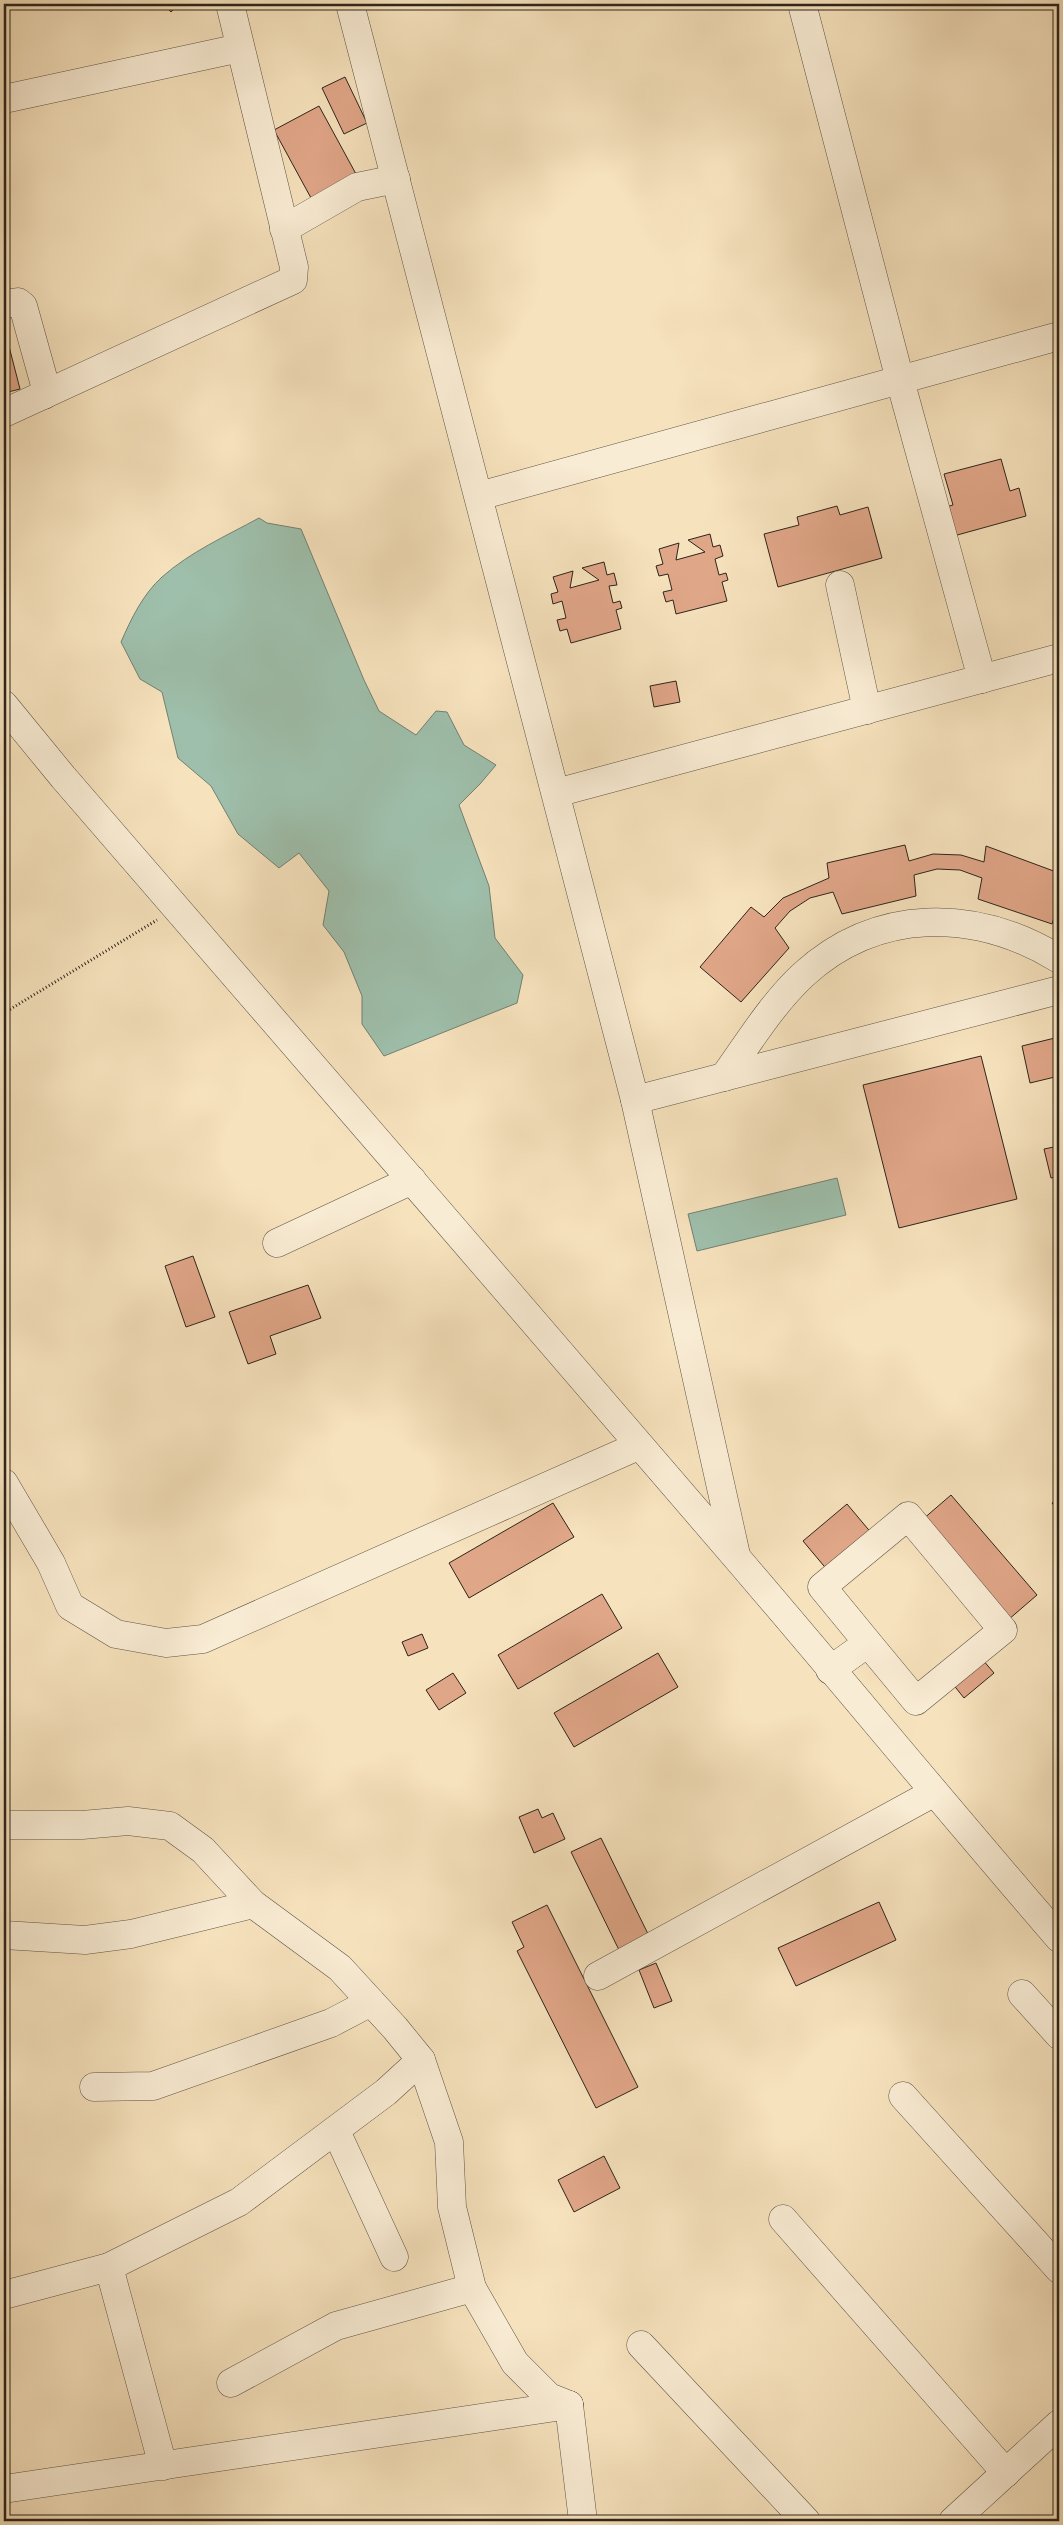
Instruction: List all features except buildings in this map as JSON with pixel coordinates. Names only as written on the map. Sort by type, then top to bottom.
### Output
[{"type":"street","points":[[4,413],[292,280],[294,267],[230,4]]},
{"type":"street","points":[[350,4],[635,1100],[737,1558]]},
{"type":"street","points":[[802,4],[900,380],[982,679]]},
{"type":"street","points":[[4,99],[240,48]]},
{"type":"street","points":[[284,229],[357,187],[396,179]]},
{"type":"street","points":[[4,304],[18,302],[23,306],[45,385],[44,395]]},
{"type":"street","points":[[479,496],[1059,336]]},
{"type":"street","points":[[840,585],[867,710]]},
{"type":"street","points":[[556,793],[1059,658]]},
{"type":"street","points":[[4,705],[638,1446],[737,1558],[933,1793],[1059,1938]]},
{"type":"street","points":[[724,1077],[764,1020],[803,976],[841,948],[861,937],[882,929],[933,923],[983,926],[1014,935],[1059,959]]},
{"type":"street","points":[[635,1100],[1059,990]]},
{"type":"street","points":[[278,1243],[412,1180]]},
{"type":"street","points":[[4,1483],[51,1563],[70,1606],[116,1634],[166,1643],[203,1639],[638,1446]]},
{"type":"street","points":[[908,1516],[1003,1630],[916,1701],[868,1643],[822,1587],[908,1516]]},
{"type":"street","points":[[830,1670],[868,1643]]},
{"type":"street","points":[[598,1976],[933,1793]]},
{"type":"street","points":[[4,1825],[82,1825],[128,1821],[170,1826],[203,1850],[253,1904],[340,1968],[421,2060],[449,2142],[452,2207],[472,2288],[515,2363],[549,2397],[569,2405]]},
{"type":"street","points":[[4,1936],[85,1940],[130,1934],[253,1904]]},
{"type":"street","points":[[1022,1994],[1059,2035]]},
{"type":"street","points":[[94,2087],[152,2086],[331,2024],[371,2002]]},
{"type":"street","points":[[4,2295],[109,2267],[239,2202],[386,2092],[421,2060]]},
{"type":"street","points":[[903,2096],[1059,2269]]},
{"type":"street","points":[[336,2131],[394,2258]]},
{"type":"street","points":[[783,2219],[1006,2473]]},
{"type":"street","points":[[109,2267],[163,2466]]},
{"type":"street","points":[[231,2383],[336,2326],[472,2288]]},
{"type":"street","points":[[641,2345],[806,2521]]},
{"type":"street","points":[[4,2489],[569,2405]]},
{"type":"street","points":[[569,2405],[583,2521]]},
{"type":"street","points":[[954,2521],[1059,2424]]},
{"type":"path","points":[[4,1013],[176,908]]},
{"type":"shaded area","points":[[259,518],[267,523],[301,529],[364,680],[379,711],[416,735],[436,711],[447,712],[464,745],[496,765],[459,805],[489,886],[495,938],[523,975],[517,1003],[384,1056],[362,1024],[362,996],[344,952],[323,925],[329,891],[299,853],[279,868],[238,834],[211,786],[178,758],[162,692],[140,679],[121,642],[143,599],[162,577],[196,552]]},
{"type":"shaded area","points":[[837,1178],[846,1215],[697,1251],[688,1214]]}]
